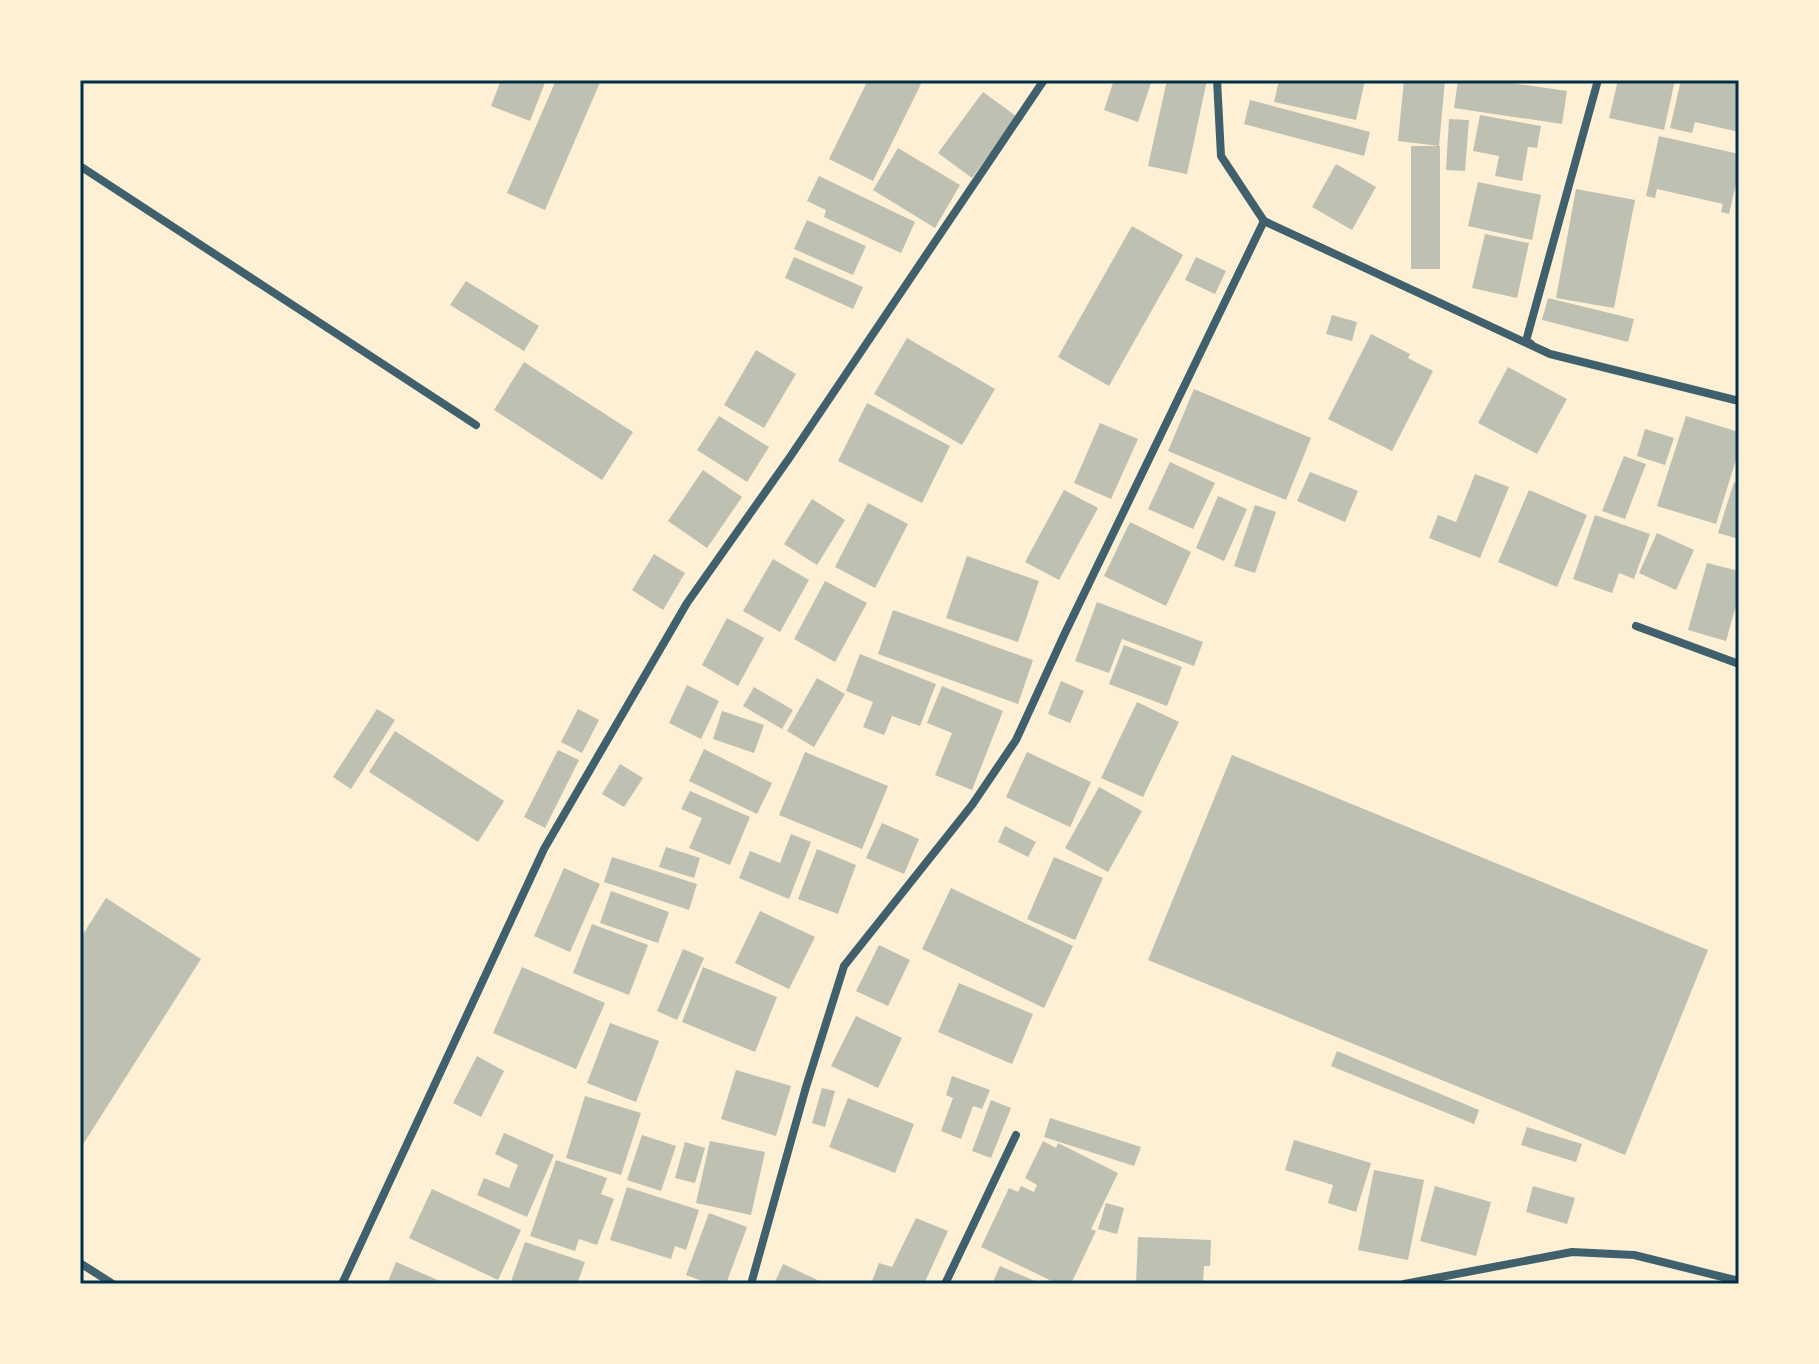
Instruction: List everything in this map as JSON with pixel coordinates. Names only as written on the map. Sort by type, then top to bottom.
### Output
[{"type":"street","points":[[342,1284],[544,849],[687,603],[790,457],[1044,80]]},
{"type":"street","points":[[1217,80],[1221,156],[1264,221],[1550,354],[1739,401]]},
{"type":"street","points":[[1550,354],[1526,341],[1598,80]]},
{"type":"street","points":[[80,166],[476,425]]},
{"type":"street","points":[[751,1284],[806,1087],[844,966],[972,805],[1016,740],[1264,221]]},
{"type":"street","points":[[1636,626],[1739,664]]},
{"type":"street","points":[[945,1284],[1016,1135]]},
{"type":"street","points":[[1404,1284],[1572,1252],[1634,1255],[1739,1281]]},
{"type":"street","points":[[80,1263],[113,1284]]},
{"type":"building","points":[[501,80],[546,80],[530,121],[491,106]]},
{"type":"building","points":[[556,80],[601,80],[545,210],[507,193]]},
{"type":"building","points":[[868,80],[912,80],[921,84],[873,181],[829,159]]},
{"type":"building","points":[[1114,80],[1152,80],[1138,122],[1104,110]]},
{"type":"building","points":[[1167,80],[1207,80],[1187,174],[1148,166]]},
{"type":"building","points":[[1279,80],[1365,80],[1356,120],[1274,102]]},
{"type":"building","points":[[1404,80],[1445,80],[1439,146],[1398,141]]},
{"type":"building","points":[[1458,80],[1490,80],[1567,91],[1562,124],[1454,108]]},
{"type":"building","points":[[1618,80],[1675,80],[1664,130],[1609,118]]},
{"type":"building","points":[[1681,80],[1739,80],[1739,132],[1695,122],[1692,133],[1670,128]]},
{"type":"building","points":[[983,92],[1016,116],[972,178],[938,153]]},
{"type":"building","points":[[1250,100],[1370,132],[1364,156],[1244,124]]},
{"type":"building","points":[[1480,115],[1541,126],[1537,148],[1528,147],[1522,181],[1495,176],[1499,156],[1473,151]]},
{"type":"building","points":[[1449,119],[1469,120],[1465,171],[1446,170]]},
{"type":"building","points":[[1659,136],[1739,154],[1739,171],[1729,214],[1721,212],[1723,204],[1657,189],[1655,198],[1646,196]]},
{"type":"building","points":[[1411,146],[1440,146],[1440,269],[1411,269]]},
{"type":"building","points":[[898,148],[960,185],[935,228],[873,190]]},
{"type":"building","points":[[1336,164],[1376,187],[1352,230],[1312,207]]},
{"type":"building","points":[[819,176],[915,222],[901,253],[824,217],[826,210],[807,201]]},
{"type":"building","points":[[1478,182],[1541,195],[1532,240],[1468,226]]},
{"type":"building","points":[[1576,189],[1635,200],[1614,308],[1556,298]]},
{"type":"building","points":[[807,220],[866,246],[853,275],[794,249]]},
{"type":"building","points":[[1132,226],[1183,255],[1109,386],[1058,357]]},
{"type":"building","points":[[1485,234],[1529,243],[1517,298],[1472,288]]},
{"type":"building","points":[[794,257],[863,287],[853,309],[785,278]]},
{"type":"building","points":[[1196,257],[1226,271],[1215,294],[1185,280]]},
{"type":"building","points":[[466,281],[539,326],[524,351],[450,305]]},
{"type":"building","points":[[1548,298],[1634,319],[1628,342],[1542,320]]},
{"type":"building","points":[[1332,315],[1357,322],[1352,341],[1326,334]]},
{"type":"building","points":[[1371,334],[1410,354],[1408,358],[1433,371],[1392,451],[1328,419]]},
{"type":"building","points":[[907,338],[995,389],[962,445],[874,394]]},
{"type":"building","points":[[756,350],[796,374],[764,428],[724,405]]},
{"type":"building","points":[[524,362],[633,432],[602,480],[494,410]]},
{"type":"building","points":[[1508,367],[1567,399],[1537,454],[1478,423]]},
{"type":"building","points":[[1194,389],[1311,438],[1286,500],[1168,451]]},
{"type":"building","points":[[867,403],[950,446],[922,503],[838,461]]},
{"type":"building","points":[[719,416],[769,447],[747,482],[697,450]]},
{"type":"building","points":[[1686,416],[1739,432],[1739,450],[1716,524],[1657,506]]},
{"type":"building","points":[[1100,423],[1138,439],[1111,499],[1074,483]]},
{"type":"building","points":[[1645,429],[1674,438],[1665,465],[1637,456]]},
{"type":"building","points":[[1624,456],[1646,464],[1625,519],[1602,511]]},
{"type":"building","points":[[1170,462],[1215,483],[1193,529],[1148,509]]},
{"type":"building","points":[[703,470],[742,497],[707,548],[668,521]]},
{"type":"building","points":[[1310,472],[1358,491],[1345,522],[1297,501]]},
{"type":"building","points":[[1475,474],[1509,487],[1480,558],[1429,538],[1438,515],[1456,522]]},
{"type":"building","points":[[1734,482],[1739,484],[1739,539],[1718,533]]},
{"type":"building","points":[[1064,490],[1098,508],[1059,580],[1025,562]]},
{"type":"building","points":[[1529,490],[1587,515],[1557,587],[1498,562]]},
{"type":"building","points":[[1218,496],[1247,509],[1224,561],[1196,548]]},
{"type":"building","points":[[812,499],[845,520],[817,565],[784,544]]},
{"type":"building","points":[[868,503],[908,524],[875,588],[835,567]]},
{"type":"building","points":[[1255,505],[1276,512],[1255,573],[1234,566]]},
{"type":"building","points":[[1595,515],[1650,534],[1634,579],[1619,573],[1612,593],[1573,579]]},
{"type":"building","points":[[1130,522],[1191,552],[1166,606],[1104,576]]},
{"type":"building","points":[[1657,533],[1694,550],[1676,590],[1639,573]]},
{"type":"building","points":[[654,554],[685,573],[663,610],[632,590]]},
{"type":"building","points":[[967,556],[1039,581],[1018,642],[946,618]]},
{"type":"building","points":[[773,559],[809,580],[780,632],[743,611]]},
{"type":"building","points":[[1707,563],[1739,571],[1739,595],[1726,641],[1688,630]]},
{"type":"building","points":[[825,581],[867,603],[835,662],[794,639]]},
{"type":"building","points":[[1097,602],[1203,642],[1194,666],[1122,639],[1109,673],[1075,661]]},
{"type":"building","points":[[893,610],[1033,660],[1018,704],[878,654]]},
{"type":"building","points":[[727,618],[764,638],[738,686],[702,665]]},
{"type":"building","points":[[1124,645],[1182,667],[1167,706],[1109,684]]},
{"type":"building","points":[[860,654],[936,684],[920,726],[892,716],[884,735],[863,727],[873,702],[846,691]]},
{"type":"building","points":[[817,678],[845,694],[814,747],[787,731]]},
{"type":"building","points":[[1061,681],[1084,691],[1070,723],[1048,714]]},
{"type":"building","points":[[687,685],[719,701],[701,739],[669,723]]},
{"type":"building","points":[[942,686],[1003,711],[972,790],[935,775],[952,733],[927,723]]},
{"type":"building","points":[[754,687],[793,710],[782,729],[743,706]]},
{"type":"building","points":[[1137,702],[1179,722],[1143,797],[1101,778]]},
{"type":"building","points":[[377,709],[395,720],[351,789],[333,777]]},
{"type":"building","points":[[578,709],[599,720],[582,753],[561,742]]},
{"type":"building","points":[[722,711],[764,725],[754,753],[713,739]]},
{"type":"building","points":[[395,731],[504,801],[478,842],[369,772]]},
{"type":"building","points":[[704,749],[772,783],[757,814],[689,781]]},
{"type":"building","points":[[558,750],[579,760],[545,828],[524,817]]},
{"type":"building","points":[[805,752],[888,786],[862,849],[779,815]]},
{"type":"building","points":[[1027,752],[1091,782],[1070,827],[1006,797]]},
{"type":"building","points":[[1232,755],[1708,950],[1625,1155],[1148,960]]},
{"type":"building","points":[[620,764],[643,778],[624,807],[602,794]]},
{"type":"building","points":[[1099,787],[1142,811],[1108,872],[1065,848]]},
{"type":"building","points":[[690,791],[750,817],[730,865],[689,848],[702,818],[681,809]]},
{"type":"building","points":[[882,823],[919,839],[904,874],[866,858]]},
{"type":"building","points":[[1005,826],[1036,842],[1028,857],[998,842]]},
{"type":"building","points":[[791,834],[811,842],[789,899],[739,878],[750,851],[780,863]]},
{"type":"building","points":[[666,847],[700,858],[694,878],[659,867]]},
{"type":"building","points":[[817,849],[856,865],[838,914],[798,899]]},
{"type":"building","points":[[612,857],[697,884],[689,910],[604,882]]},
{"type":"building","points":[[1054,857],[1103,878],[1075,940],[1027,919]]},
{"type":"building","points":[[564,868],[600,884],[570,952],[534,936]]},
{"type":"building","points":[[951,888],[1073,946],[1044,1008],[922,949]]},
{"type":"building","points":[[611,891],[669,912],[658,943],[600,923]]},
{"type":"building","points":[[106,898],[201,959],[80,1149],[80,939]]},
{"type":"building","points":[[760,911],[815,937],[789,989],[735,963]]},
{"type":"building","points":[[592,924],[648,945],[629,995],[573,973]]},
{"type":"building","points":[[879,945],[910,960],[888,1006],[856,991]]},
{"type":"building","points":[[683,949],[704,958],[677,1020],[657,1011]]},
{"type":"building","points":[[522,967],[605,1003],[576,1069],[493,1033]]},
{"type":"building","points":[[703,967],[777,997],[755,1052],[682,1022]]},
{"type":"building","points":[[959,983],[1033,1014],[1012,1064],[938,1032]]},
{"type":"building","points":[[856,1016],[902,1038],[878,1088],[831,1066]]},
{"type":"building","points":[[610,1023],[659,1041],[636,1102],[587,1083]]},
{"type":"building","points":[[1337,1051],[1479,1110],[1474,1124],[1331,1066]]},
{"type":"building","points":[[477,1056],[504,1071],[481,1117],[453,1103]]},
{"type":"building","points":[[736,1070],[791,1086],[776,1136],[721,1119]]},
{"type":"building","points":[[952,1076],[990,1090],[982,1109],[973,1106],[961,1139],[941,1131],[953,1098],[946,1095]]},
{"type":"building","points":[[822,1088],[835,1091],[825,1127],[812,1123]]},
{"type":"building","points":[[585,1096],[641,1113],[621,1175],[566,1158]]},
{"type":"building","points":[[848,1098],[914,1124],[895,1173],[829,1147]]},
{"type":"building","points":[[991,1100],[1011,1108],[991,1158],[972,1151]]},
{"type":"building","points":[[1050,1118],[1141,1147],[1134,1166],[1044,1137]]},
{"type":"building","points":[[1527,1127],[1582,1144],[1576,1162],[1521,1145]]},
{"type":"building","points":[[504,1133],[554,1155],[527,1217],[477,1195],[484,1178],[509,1188],[518,1165],[495,1154]]},
{"type":"building","points":[[642,1135],[676,1146],[661,1191],[627,1180]]},
{"type":"building","points":[[1294,1140],[1371,1163],[1356,1212],[1328,1203],[1333,1185],[1285,1170]]},
{"type":"building","points":[[710,1141],[765,1152],[751,1215],[696,1203]]},
{"type":"building","points":[[1043,1141],[1056,1148],[1058,1143],[1118,1173],[1091,1229],[1096,1231],[1071,1284],[1058,1284],[981,1247],[1009,1188],[1018,1192],[1021,1186],[1034,1192],[1037,1185],[1025,1178]]},
{"type":"building","points":[[685,1142],[705,1148],[695,1183],[675,1178]]},
{"type":"building","points":[[556,1160],[607,1178],[601,1194],[614,1199],[597,1245],[579,1239],[575,1251],[530,1236]]},
{"type":"building","points":[[1374,1170],[1424,1180],[1408,1260],[1358,1250]]},
{"type":"building","points":[[1435,1186],[1491,1202],[1476,1256],[1420,1241]]},
{"type":"building","points":[[1533,1186],[1575,1198],[1567,1224],[1526,1212]]},
{"type":"building","points":[[627,1187],[699,1210],[686,1250],[675,1246],[671,1259],[610,1240]]},
{"type":"building","points":[[432,1189],[521,1230],[498,1280],[409,1238]]},
{"type":"building","points":[[1106,1203],[1124,1208],[1117,1234],[1098,1229]]},
{"type":"building","points":[[709,1213],[747,1227],[726,1284],[710,1284],[686,1275]]},
{"type":"building","points":[[916,1218],[948,1231],[924,1284],[871,1284],[879,1263],[892,1267]]},
{"type":"building","points":[[1138,1237],[1211,1240],[1210,1266],[1204,1266],[1203,1284],[1136,1284]]},
{"type":"building","points":[[525,1242],[585,1262],[577,1284],[510,1284]]},
{"type":"building","points":[[396,1262],[447,1284],[387,1284]]},
{"type":"building","points":[[783,1264],[826,1284],[774,1284]]},
{"type":"building","points":[[1000,1266],[1042,1284],[992,1284]]}]
